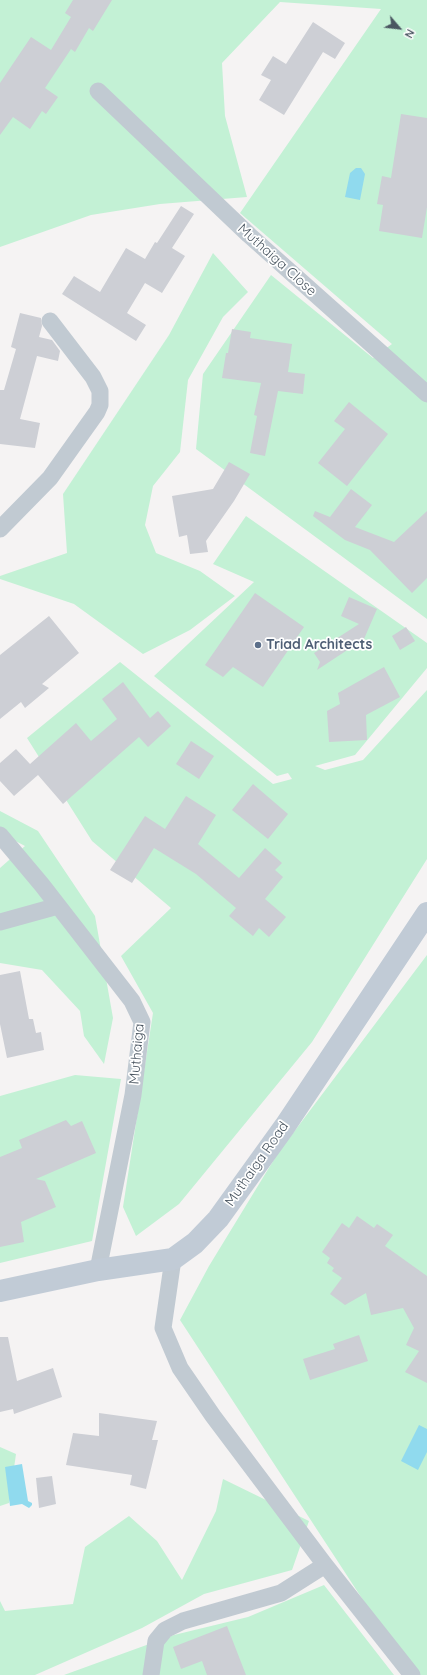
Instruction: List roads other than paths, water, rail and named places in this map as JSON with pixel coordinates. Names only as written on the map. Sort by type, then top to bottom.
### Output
[{"type":"main road","name":"Muthaiga Road","points":[[0,1291],[98,1270],[173,1259],[195,1243],[218,1219],[285,1126],[427,913]]},
{"type":"street","name":"Muthaiga Close","points":[[98,91],[249,235],[427,394]]},
{"type":"street","points":[[0,530],[50,478],[97,412],[100,405],[100,391],[93,377],[50,321]]},
{"type":"street","name":"Muthaiga","points":[[0,834],[132,1001],[142,1022],[133,1096],[98,1270]]},
{"type":"street","points":[[0,922],[58,906]]},
{"type":"street","points":[[173,1259],[163,1328],[180,1368],[213,1416],[325,1565],[412,1675]]},
{"type":"street","points":[[151,1675],[156,1641],[165,1630],[183,1621],[281,1593],[325,1565]]},
{"type":"water","points":[[356,168],[361,168],[365,174],[360,200],[345,197],[350,173]]},
{"type":"water","points":[[419,1425],[427,1429],[427,1452],[418,1470],[401,1461]]},
{"type":"water","points":[[22,1464],[28,1501],[32,1503],[29,1508],[22,1504],[10,1506],[5,1467]]},
{"type":"place","name":"Triad Architects","points":[[258,645]]}]
